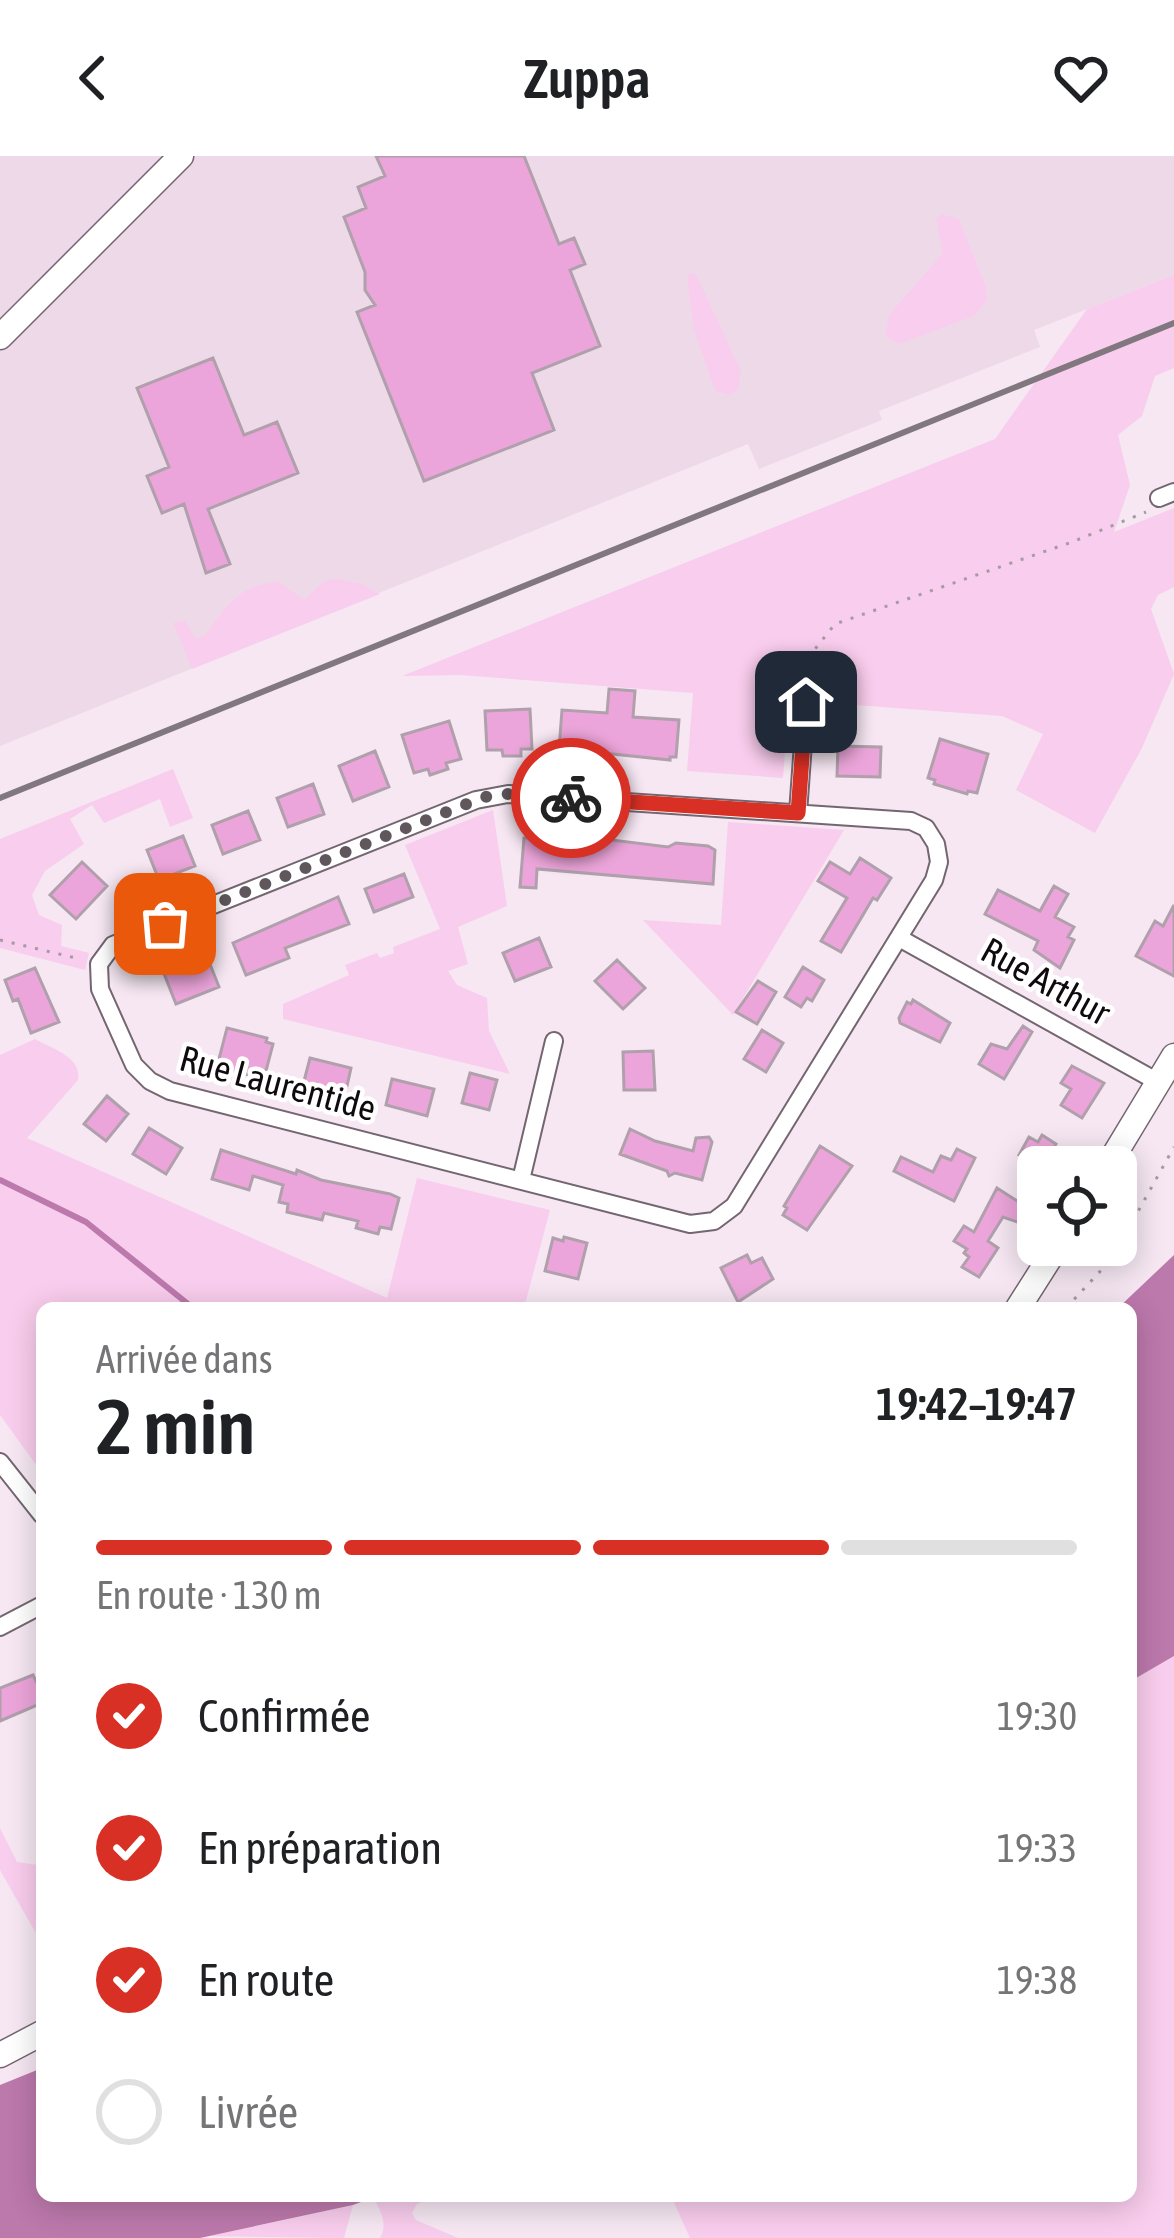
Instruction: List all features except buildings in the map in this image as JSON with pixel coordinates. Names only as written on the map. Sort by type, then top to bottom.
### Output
[{"type":"street","points":[[0,337],[182,156]]},
{"type":"street","points":[[798,813],[806,702]]},
{"type":"street","name":"Rue Laurentide","points":[[492,795],[911,820],[932,835],[939,853],[938,871],[901,939],[734,1206],[722,1217],[690,1224],[160,1087],[141,1074],[128,1056],[98,983],[99,964],[107,950],[120,942],[492,795]]},
{"type":"street","name":"Rue Arthur","points":[[901,939],[1158,1082]]},
{"type":"street","points":[[521,1180],[554,1041]]},
{"type":"street","points":[[1120,1146],[1174,1056]]},
{"type":"street","points":[[1022,1302],[1045,1266]]},
{"type":"street","points":[[0,1462],[36,1507]]},
{"type":"street","points":[[0,1627],[36,1608]]},
{"type":"street","points":[[0,2055],[36,2035]]},
{"type":"path","points":[[806,702],[815,649],[835,624],[1072,542],[1145,513],[1167,495]]},
{"type":"path","points":[[0,940],[99,964]]},
{"type":"path","points":[[1137,1213],[1174,1147]]},
{"type":"path","points":[[1071,1302],[1103,1266]]},
{"type":"shaded area","points":[[0,156],[1174,156],[1174,275],[1034,330],[1040,347],[879,411],[882,420],[759,469],[748,444],[0,746]]},
{"type":"shaded area","points":[[941,214],[959,219],[987,300],[974,316],[899,344],[885,336],[889,315],[943,253],[936,219]]},
{"type":"shaded area","points":[[690,273],[696,274],[741,371],[738,390],[730,395],[715,391],[694,330]]},
{"type":"shaded area","points":[[1174,275],[1174,368],[1155,376],[1142,416],[1118,435],[1130,485],[1114,532],[1174,508],[1174,587],[1158,595],[1151,609],[1174,674],[1142,748],[1095,833],[1016,790],[1043,734],[1002,716],[789,700],[783,778],[687,771],[693,693],[460,675],[402,676],[995,439],[1087,309]]},
{"type":"shaded area","points":[[340,579],[380,594],[192,669],[173,623],[185,621],[195,638],[204,636],[235,599],[254,587],[279,582],[304,600],[326,580]]},
{"type":"shaded area","points":[[173,769],[193,818],[170,827],[160,799],[104,823],[92,805],[70,819],[84,844],[45,871],[32,895],[39,915],[62,925],[61,946],[89,953],[85,970],[0,948],[0,839]]},
{"type":"shaded area","points":[[493,810],[507,906],[458,927],[468,964],[448,971],[457,985],[487,998],[489,1031],[510,1074],[283,1019],[283,1004],[349,975],[345,965],[377,953],[380,958],[394,953],[393,947],[440,929],[405,845]]},
{"type":"shaded area","points":[[728,822],[844,830],[733,1015],[643,920],[721,925]]},
{"type":"shaded area","points":[[35,1039],[76,1065],[78,1080],[27,1138],[387,1298],[417,1178],[550,1210],[526,1302],[36,1302],[36,1465],[0,1415],[0,1055]]},
{"type":"shaded area","points":[[1174,1255],[1174,1656],[1137,1678],[1137,1302],[1124,1302]]},
{"type":"shaded area","points":[[1174,1656],[1174,2238],[690,2238],[674,2202],[1137,2202],[1137,1678]]},
{"type":"shaded area","points":[[0,1828],[17,1862],[36,1865],[36,1933],[0,1870]]},
{"type":"shaded area","points":[[36,2070],[36,2202],[361,2202],[200,2238],[0,2238],[0,2085]]},
{"type":"shaded area","points":[[376,2202],[422,2202],[412,2213],[416,2220],[458,2238],[380,2238],[381,2213]]},
{"type":"shaded area","points":[[353,2205],[344,2238],[210,2236]]},
{"type":"waterway","points":[[0,1180],[86,1222],[186,1302]]},
{"type":"railway","points":[[0,798],[1174,323]]},
{"type":"way so far","points":[[165,924],[484,797],[571,798]]},
{"type":"route","points":[[571,798],[798,813],[806,702]]}]
